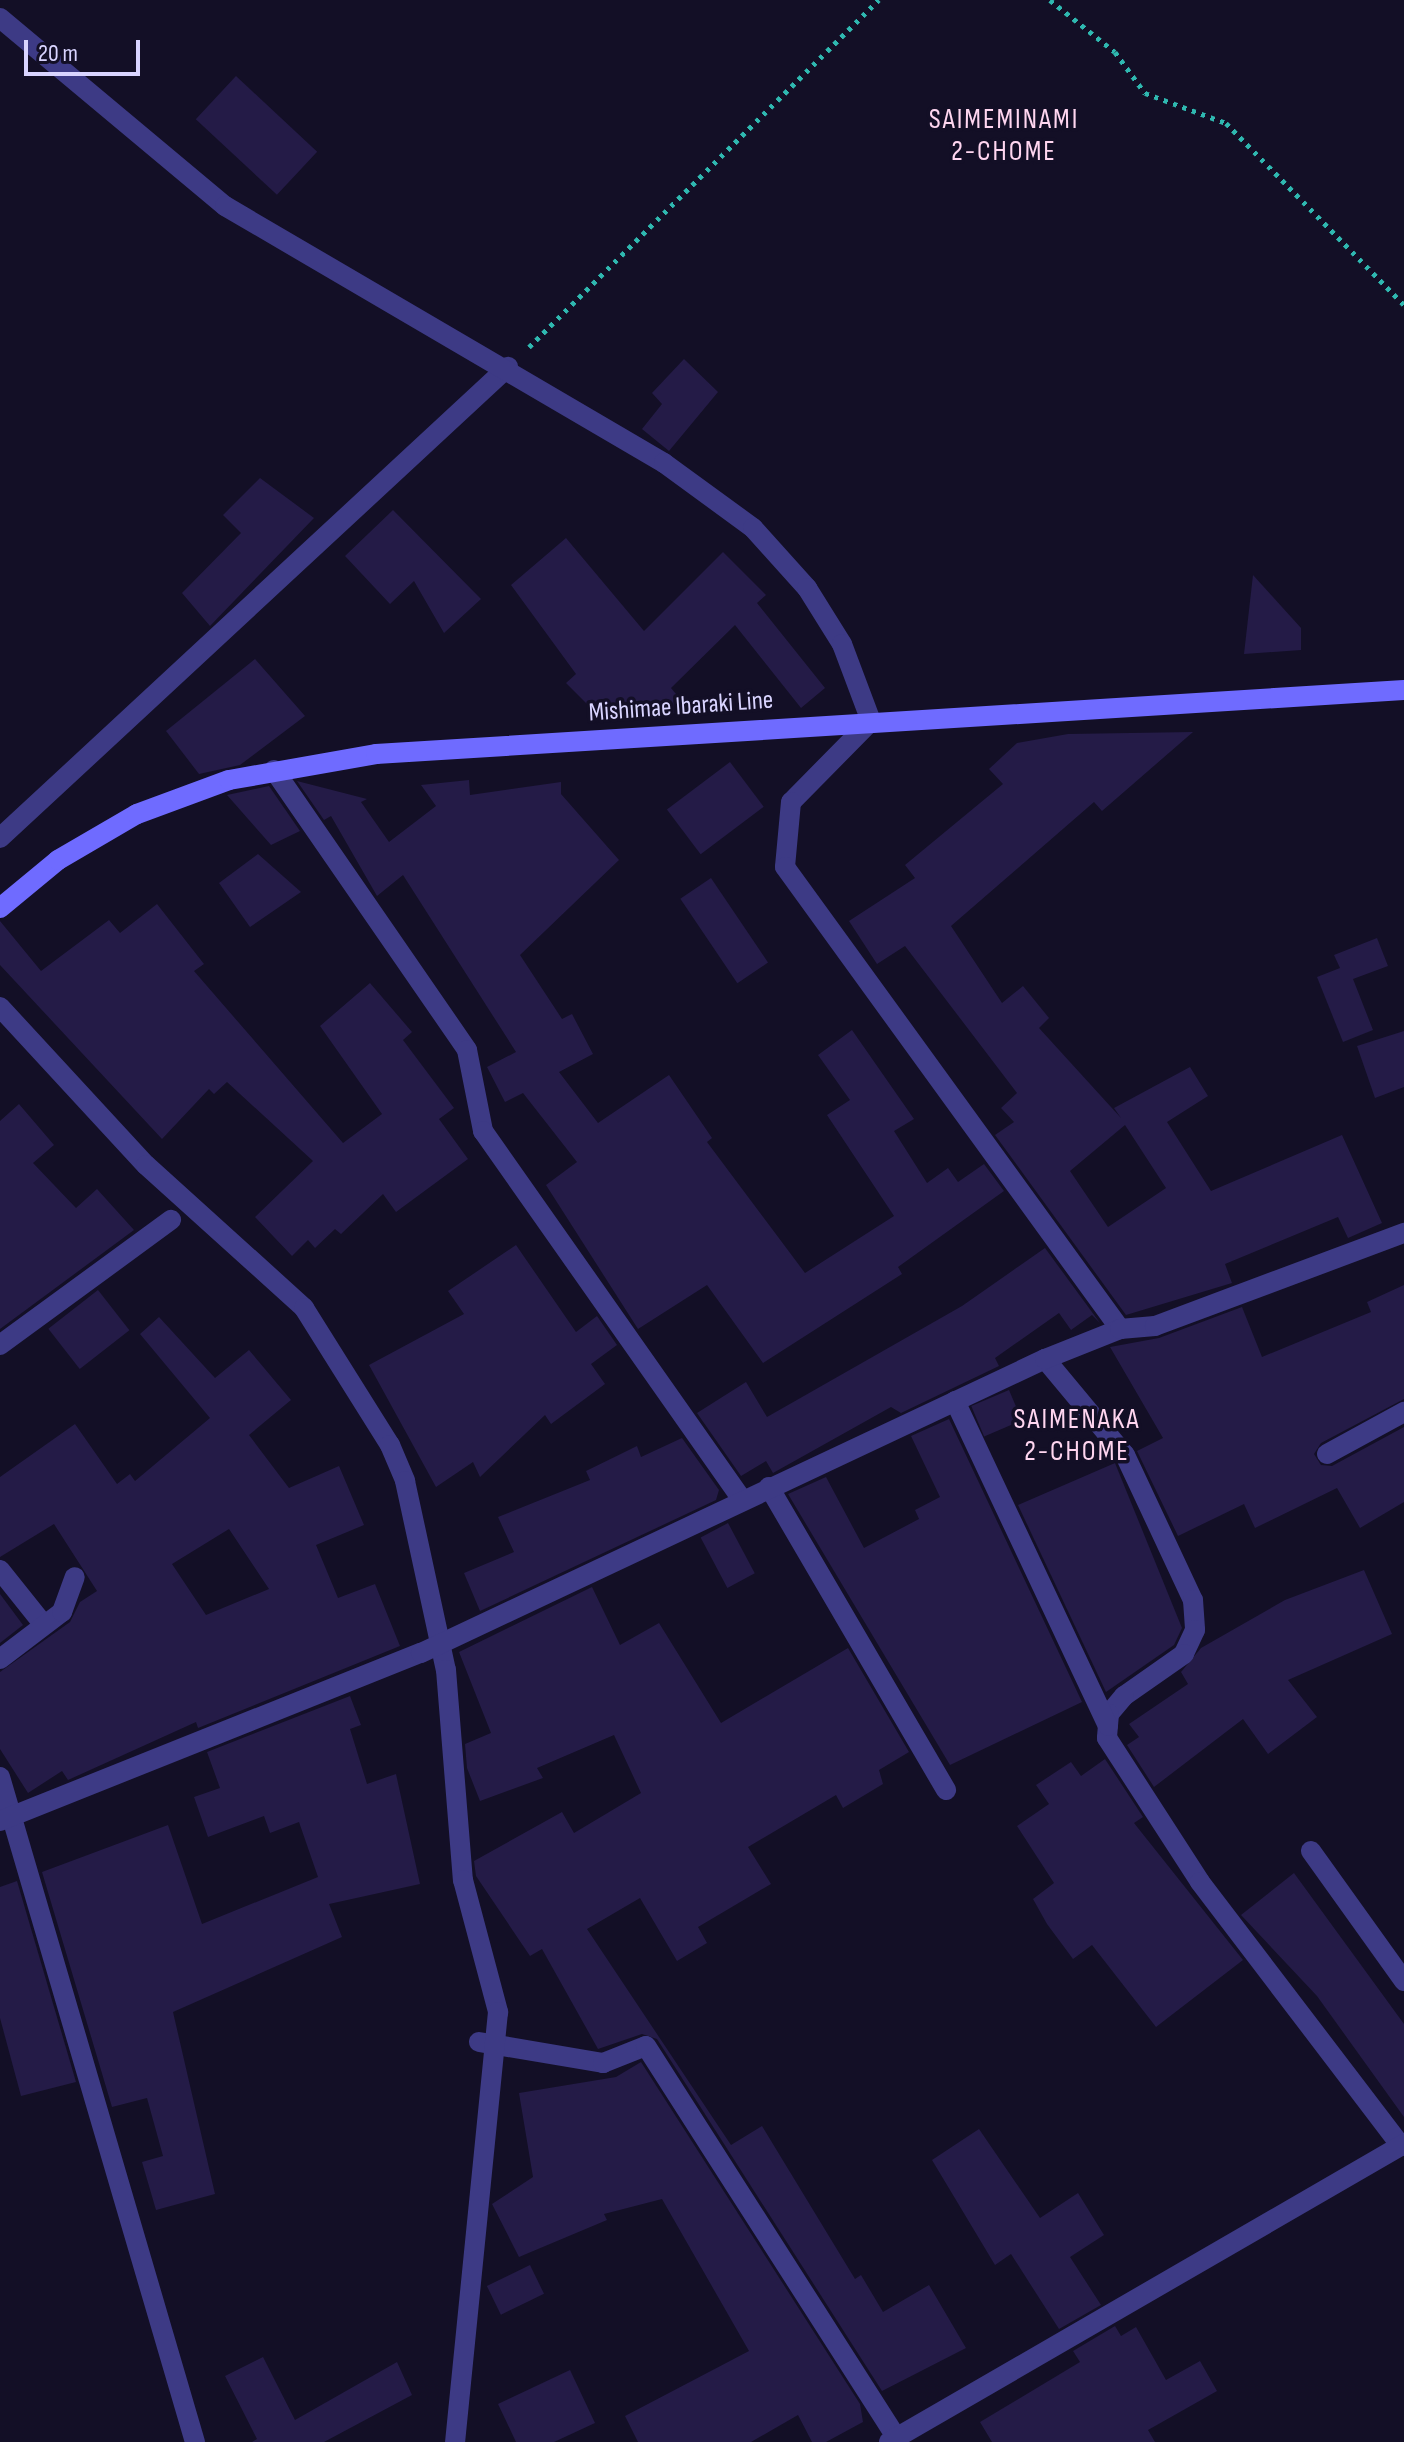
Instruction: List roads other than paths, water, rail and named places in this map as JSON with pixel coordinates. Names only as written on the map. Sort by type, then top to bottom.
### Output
[{"type":"main road","name":"Mishimae Ibaraki Line","points":[[0,908],[58,860],[137,814],[274,770],[376,754],[1404,690]]},
{"type":"street","points":[[0,18],[225,206],[508,367],[753,528],[807,588],[842,644],[871,721],[791,802],[785,867],[1120,1329]]},
{"type":"street","points":[[0,838],[508,367]]},
{"type":"street","points":[[274,770],[467,1050],[483,1131],[742,1500]]},
{"type":"street","points":[[0,1007],[146,1165],[304,1308],[390,1445],[442,1644],[463,1880],[492,1971],[489,2044],[455,2442]]},
{"type":"street","points":[[0,1345],[171,1220]]},
{"type":"street","points":[[7,1819],[442,1644],[1045,1359],[1120,1329],[1155,1326],[1403,1236]]},
{"type":"street","points":[[489,2044],[603,2063],[646,2046],[892,2440],[1402,2145],[1200,1882],[1107,1738],[1108,1726],[1124,1696],[1184,1654],[1195,1630],[1193,1600],[1125,1455],[1045,1359]]},
{"type":"street","points":[[955,1401],[1108,1726]]},
{"type":"street","points":[[1327,1454],[1404,1412]]},
{"type":"street","points":[[769,1487],[946,1790]]},
{"type":"street","points":[[0,1570],[44,1625]]},
{"type":"street","points":[[0,1659],[62,1612],[75,1577]]},
{"type":"street","points":[[0,1777],[7,1819],[194,2442]]},
{"type":"street","points":[[1311,1851],[1404,1981]]},
{"type":"district","name":"SAIMEMINAMI 2-CHOME","points":[[1004,136]]},
{"type":"district","name":"SAIMENAKA 2-CHOME","points":[[1077,1436]]}]
